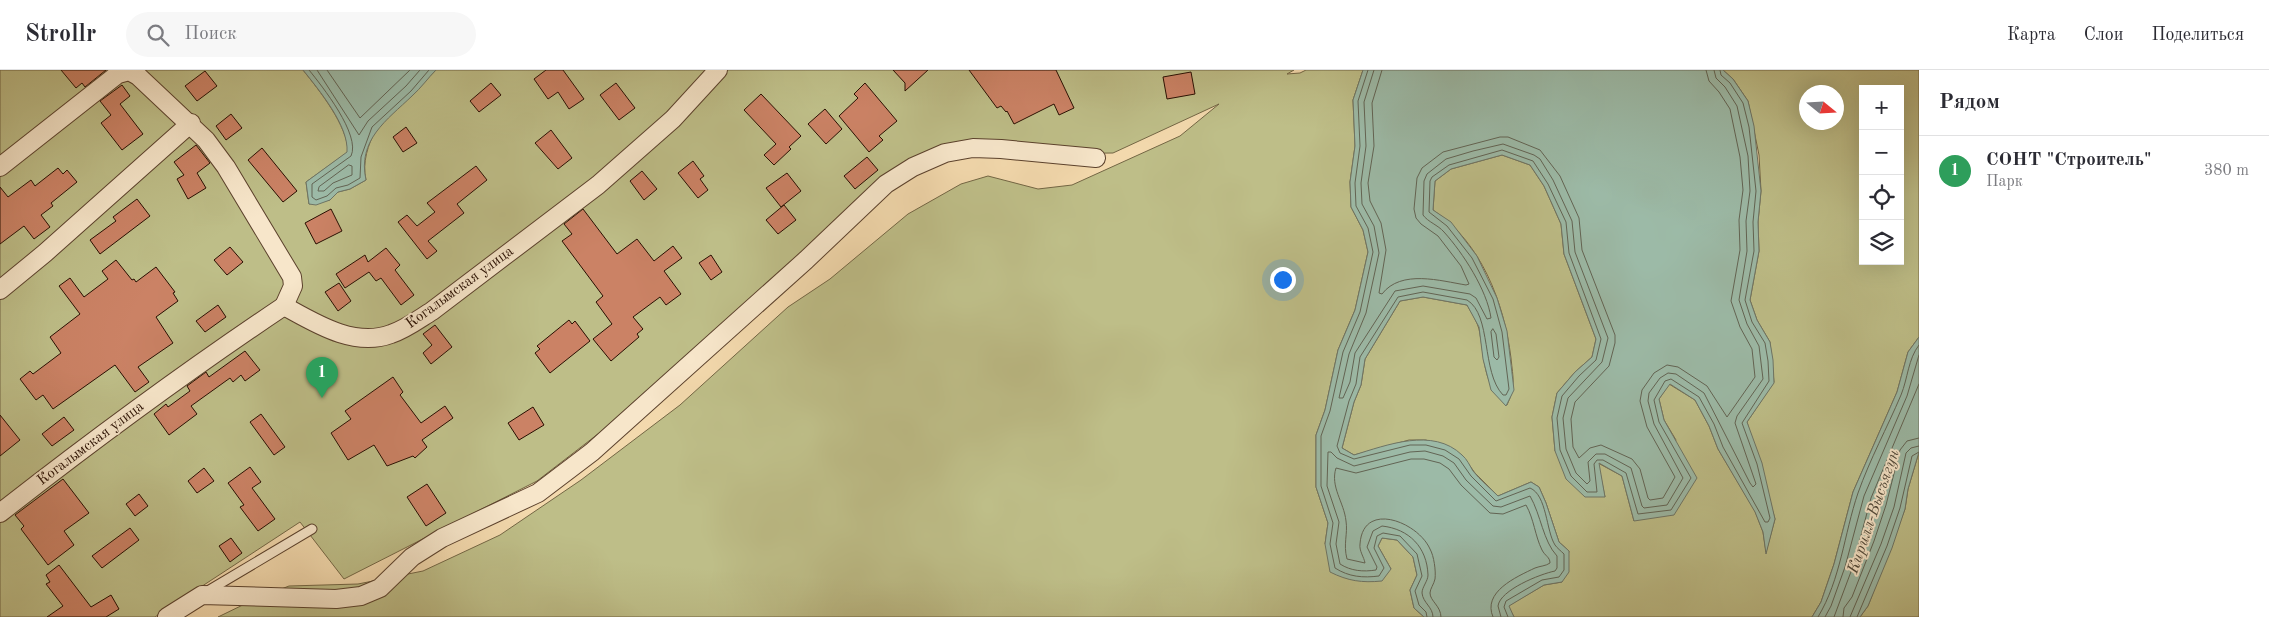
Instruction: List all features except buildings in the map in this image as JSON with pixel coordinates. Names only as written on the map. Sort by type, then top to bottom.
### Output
[{"type":"street","name":"Когалымская улица","points":[[0,513],[68,460],[196,366],[284,306],[323,327],[345,335],[368,337],[389,335],[405,328],[432,311],[598,185],[673,119],[718,70]]},
{"type":"street","points":[[0,167],[118,74],[129,71],[138,76],[191,123],[226,168],[292,277],[293,286],[284,306]]},
{"type":"street","points":[[0,290],[45,253],[191,123]]},
{"type":"street","points":[[167,617],[202,595],[336,599],[361,596],[380,588],[419,552],[442,538],[538,493],[592,452],[806,260],[886,184],[913,167],[945,153],[973,148],[1096,158]]},
{"type":"lane","points":[[202,595],[312,529]]},
{"type":"green space","points":[[0,70],[303,70],[332,109],[343,131],[348,152],[306,182],[309,204],[330,200],[338,192],[350,189],[366,180],[367,154],[370,141],[376,129],[436,70],[1294,70],[1287,74],[1300,73],[1306,70],[1363,70],[1353,100],[1355,146],[1350,182],[1351,207],[1363,230],[1368,252],[1355,310],[1338,350],[1325,410],[1316,435],[1316,487],[1328,523],[1325,544],[1391,569],[1378,546],[1382,538],[1397,540],[1413,557],[1417,575],[1410,590],[1414,608],[1424,617],[218,617],[289,586],[358,584],[423,571],[500,535],[581,480],[680,405],[788,307],[830,279],[908,214],[961,184],[988,176],[1038,189],[1072,185],[1180,136],[1219,104],[1113,153],[919,155],[825,250],[751,316],[537,481],[344,579],[300,522],[155,617],[0,617]]},
{"type":"green space","points":[[1723,70],[1919,70],[1919,337],[1908,352],[1897,392],[1853,492],[1834,564],[1821,602],[1812,617],[1514,617],[1508,606],[1544,585],[1562,582],[1569,551],[1559,542],[1539,487],[1531,482],[1498,496],[1475,473],[1462,455],[1426,440],[1409,440],[1354,455],[1342,448],[1354,402],[1361,385],[1365,359],[1400,301],[1423,297],[1467,305],[1479,329],[1486,370],[1493,389],[1507,405],[1512,393],[1513,382],[1508,337],[1496,295],[1477,256],[1450,223],[1433,210],[1435,181],[1451,169],[1502,155],[1530,165],[1544,186],[1561,224],[1564,254],[1596,339],[1592,357],[1575,372],[1557,393],[1552,417],[1555,451],[1605,497],[1598,463],[1622,476],[1634,521],[1676,440],[1664,420],[1659,399],[1669,384],[1695,400],[1709,426],[1718,449],[1755,511],[1763,532],[1766,552],[1775,519],[1747,422],[1774,382],[1770,342],[1757,320],[1750,300],[1759,251],[1758,222],[1761,191],[1759,155],[1748,101],[1733,79]]},
{"type":"green space","points":[[1919,452],[1919,617],[1860,617],[1868,606],[1905,509],[1908,489]]},
{"type":"water","points":[[303,70],[436,70],[376,132],[366,153],[364,166],[366,180],[350,189],[338,192],[330,200],[316,205],[309,204],[306,182],[347,152],[343,131],[338,120]]},
{"type":"water","points":[[1363,70],[1723,70],[1733,79],[1748,101],[1754,126],[1761,191],[1758,222],[1759,251],[1750,300],[1757,320],[1770,342],[1773,360],[1774,383],[1747,422],[1762,463],[1775,519],[1766,554],[1763,532],[1755,512],[1718,449],[1709,426],[1695,400],[1670,384],[1659,399],[1664,420],[1697,478],[1674,515],[1634,521],[1622,476],[1599,463],[1605,497],[1585,497],[1566,479],[1555,451],[1552,417],[1557,393],[1575,372],[1592,357],[1596,339],[1564,254],[1561,224],[1544,186],[1530,165],[1502,155],[1451,169],[1435,181],[1433,210],[1451,222],[1477,256],[1497,298],[1507,331],[1514,390],[1506,406],[1491,390],[1483,359],[1479,327],[1467,305],[1423,297],[1400,301],[1365,359],[1361,385],[1354,402],[1342,448],[1354,455],[1395,443],[1424,440],[1438,442],[1462,455],[1473,471],[1498,496],[1531,482],[1539,487],[1559,542],[1569,551],[1569,572],[1562,582],[1544,585],[1509,606],[1514,617],[1424,617],[1414,608],[1410,590],[1417,575],[1413,557],[1397,540],[1382,538],[1378,546],[1391,569],[1382,581],[1355,581],[1330,572],[1325,544],[1328,523],[1316,487],[1316,435],[1325,410],[1338,350],[1355,310],[1368,252],[1363,230],[1351,207],[1350,182],[1355,146],[1353,100]]},
{"type":"water","name":"Кирилл-Высъягун","points":[[1919,337],[1919,452],[1908,489],[1905,509],[1892,548],[1868,606],[1860,617],[1812,617],[1821,602],[1834,564],[1853,492],[1897,392],[1908,352]]},
{"type":"place","name":"СОНТ \"Строитель\"","points":[[322,398]]}]
